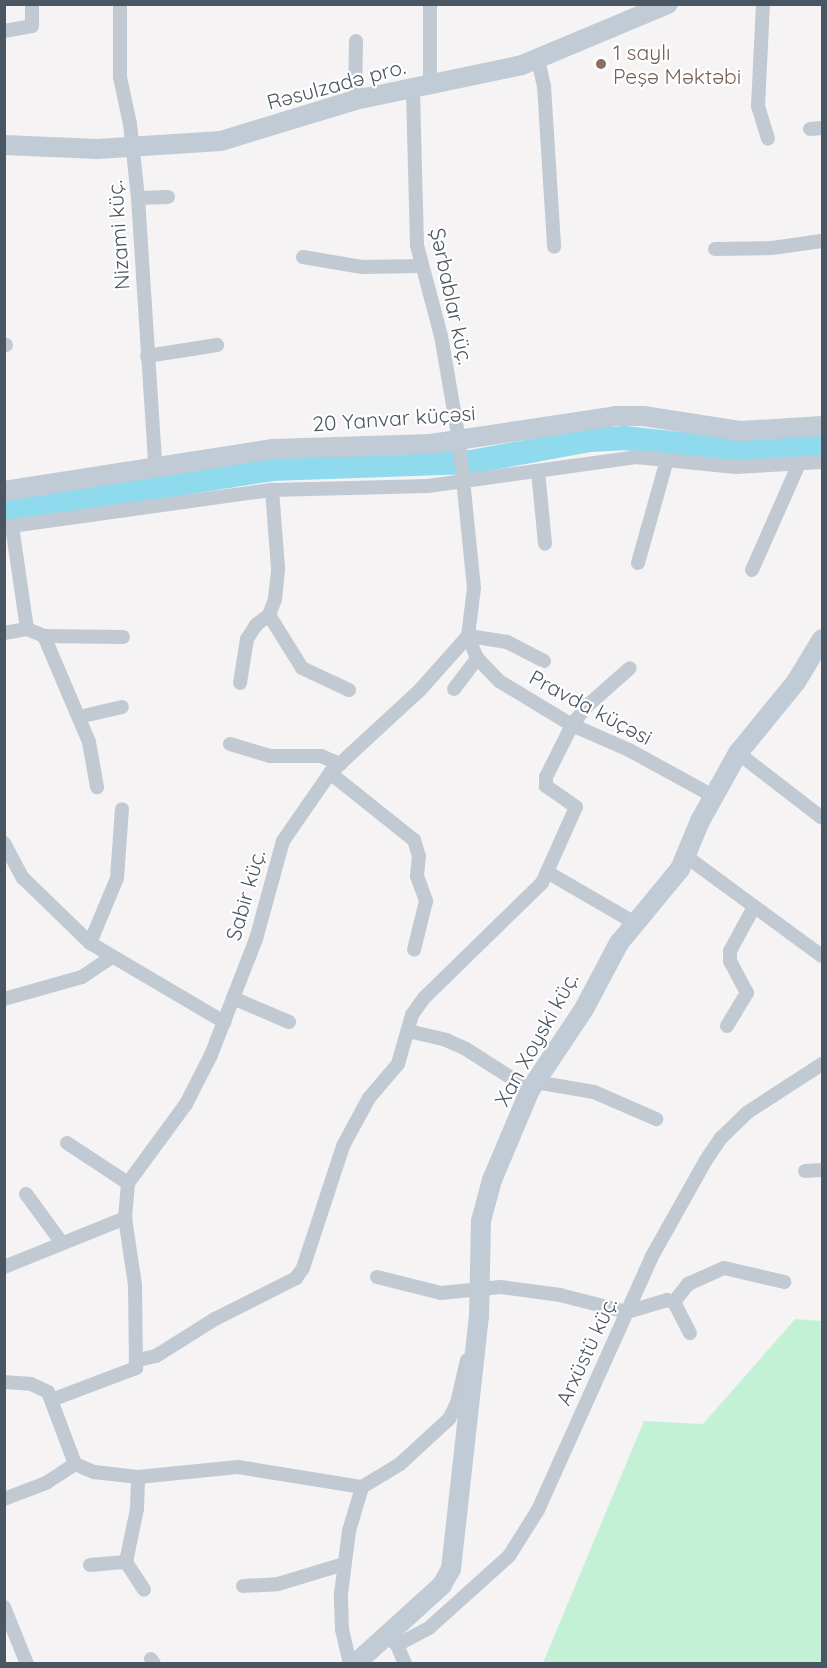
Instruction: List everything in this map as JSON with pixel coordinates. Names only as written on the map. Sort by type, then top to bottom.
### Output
[{"type":"street","points":[[4,31],[32,26],[32,4]]},
{"type":"street","name":"Nizami küç.","points":[[120,4],[120,77],[138,198],[155,464]]},
{"type":"street","name":"Şərbablar küç.","points":[[430,4],[421,86],[415,221],[421,266],[441,336],[464,482]]},
{"type":"street","name":"Rəsulzadə pro.","points":[[4,145],[132,148],[221,141],[355,100],[538,60],[668,4]]},
{"type":"street","points":[[764,4],[758,106],[768,139]]},
{"type":"street","points":[[355,100],[356,41]]},
{"type":"street","points":[[538,60],[544,86],[554,247]]},
{"type":"street","points":[[138,198],[168,196]]},
{"type":"street","points":[[716,249],[772,248],[822,241]]},
{"type":"street","points":[[303,257],[362,267],[421,266]]},
{"type":"street","points":[[147,356],[217,345]]},
{"type":"street","name":"20 Yanvar küçəsi","points":[[4,491],[155,464],[272,449],[416,445],[616,416],[650,417],[740,431],[822,426]]},
{"type":"street","points":[[27,629],[8,526],[272,490],[428,486],[618,459],[667,460],[736,467],[822,462]]},
{"type":"street","points":[[638,563],[667,460]]},
{"type":"street","points":[[752,570],[799,464]]},
{"type":"street","points":[[538,471],[545,544]]},
{"type":"street","points":[[464,482],[474,588],[468,636],[507,642],[544,661]]},
{"type":"street","points":[[240,683],[247,639],[256,625],[269,615],[278,568],[272,490]]},
{"type":"street","points":[[269,615],[302,668],[349,690]]},
{"type":"street","points":[[4,633],[27,629],[44,636],[123,637]]},
{"type":"street","points":[[44,636],[89,742],[98,787]]},
{"type":"street","name":"Pravda küçəsi","points":[[468,636],[477,658],[499,681],[572,725],[629,750],[713,796]]},
{"type":"street","name":"Sabir küç.","points":[[138,1360],[135,1285],[124,1218],[128,1183],[186,1104],[224,1022],[256,939],[283,841],[335,768],[419,691],[468,636]]},
{"type":"street","name":"Xan Xoyski küç.","points":[[355,1664],[391,1640],[442,1585],[451,1569],[481,1286],[481,1221],[492,1180],[533,1086],[635,923],[671,882],[687,857],[713,796],[738,753],[796,682],[822,639]]},
{"type":"street","points":[[454,689],[477,658]]},
{"type":"street","points":[[54,1400],[130,1372],[138,1360],[156,1356],[215,1318],[296,1278],[303,1268],[343,1146],[369,1098],[398,1064],[408,1031],[424,998],[534,893],[547,872],[575,810],[572,801],[545,782],[572,725],[587,706],[630,668]]},
{"type":"street","points":[[79,717],[122,707]]},
{"type":"street","points":[[231,744],[270,756],[321,756],[414,840],[419,856],[417,876],[426,901],[414,950]]},
{"type":"street","points":[[738,753],[822,818]]},
{"type":"street","points":[[90,943],[117,878],[122,809]]},
{"type":"street","points":[[4,843],[23,878],[90,943],[158,980],[224,1022]]},
{"type":"street","points":[[687,857],[822,956]]},
{"type":"street","points":[[547,872],[635,923]]},
{"type":"street","points":[[727,1026],[747,993],[730,962],[730,951],[754,906]]},
{"type":"street","points":[[4,999],[82,977],[112,957]]},
{"type":"street","points":[[233,998],[289,1022]]},
{"type":"street","points":[[408,1031],[446,1040],[533,1086],[594,1092],[656,1119]]},
{"type":"street","name":"Arxüstü küç.","points":[[391,1640],[429,1628],[509,1556],[526,1532],[662,1236],[721,1137],[748,1112],[822,1064]]},
{"type":"street","points":[[68,1143],[128,1183]]},
{"type":"street","points":[[805,1171],[822,1170]]},
{"type":"street","points":[[26,1194],[62,1244]]},
{"type":"street","points":[[6,1262],[62,1244],[124,1218]]},
{"type":"street","points":[[674,1302],[688,1284],[724,1268],[784,1282]]},
{"type":"street","points":[[377,1277],[441,1293],[481,1286],[560,1295],[627,1312],[667,1300],[674,1302],[690,1333]]},
{"type":"street","points":[[75,1464],[114,1477],[138,1477],[238,1467],[362,1487],[400,1464],[449,1419],[457,1403],[464,1364],[475,1353]]},
{"type":"street","points":[[4,1382],[42,1387],[54,1400],[75,1464]]},
{"type":"street","points":[[4,1499],[45,1483],[75,1464]]},
{"type":"street","points":[[138,1477],[137,1509],[126,1562],[144,1590]]},
{"type":"street","points":[[350,1664],[342,1629],[344,1563],[362,1487]]},
{"type":"street","points":[[90,1565],[126,1562]]},
{"type":"street","points":[[243,1586],[278,1584],[344,1563]]},
{"type":"street","points":[[4,1607],[27,1664]]},
{"type":"street","points":[[391,1640],[405,1664]]},
{"type":"green space","points":[[795,1319],[822,1321],[822,1663],[543,1663],[644,1421],[703,1424]]},
{"type":"waterway","points":[[4,512],[271,469],[471,462],[590,440],[624,438],[728,449],[822,445]]},
{"type":"place","name":"1 saylı Peşə Məktəbi","points":[[601,64]]}]
